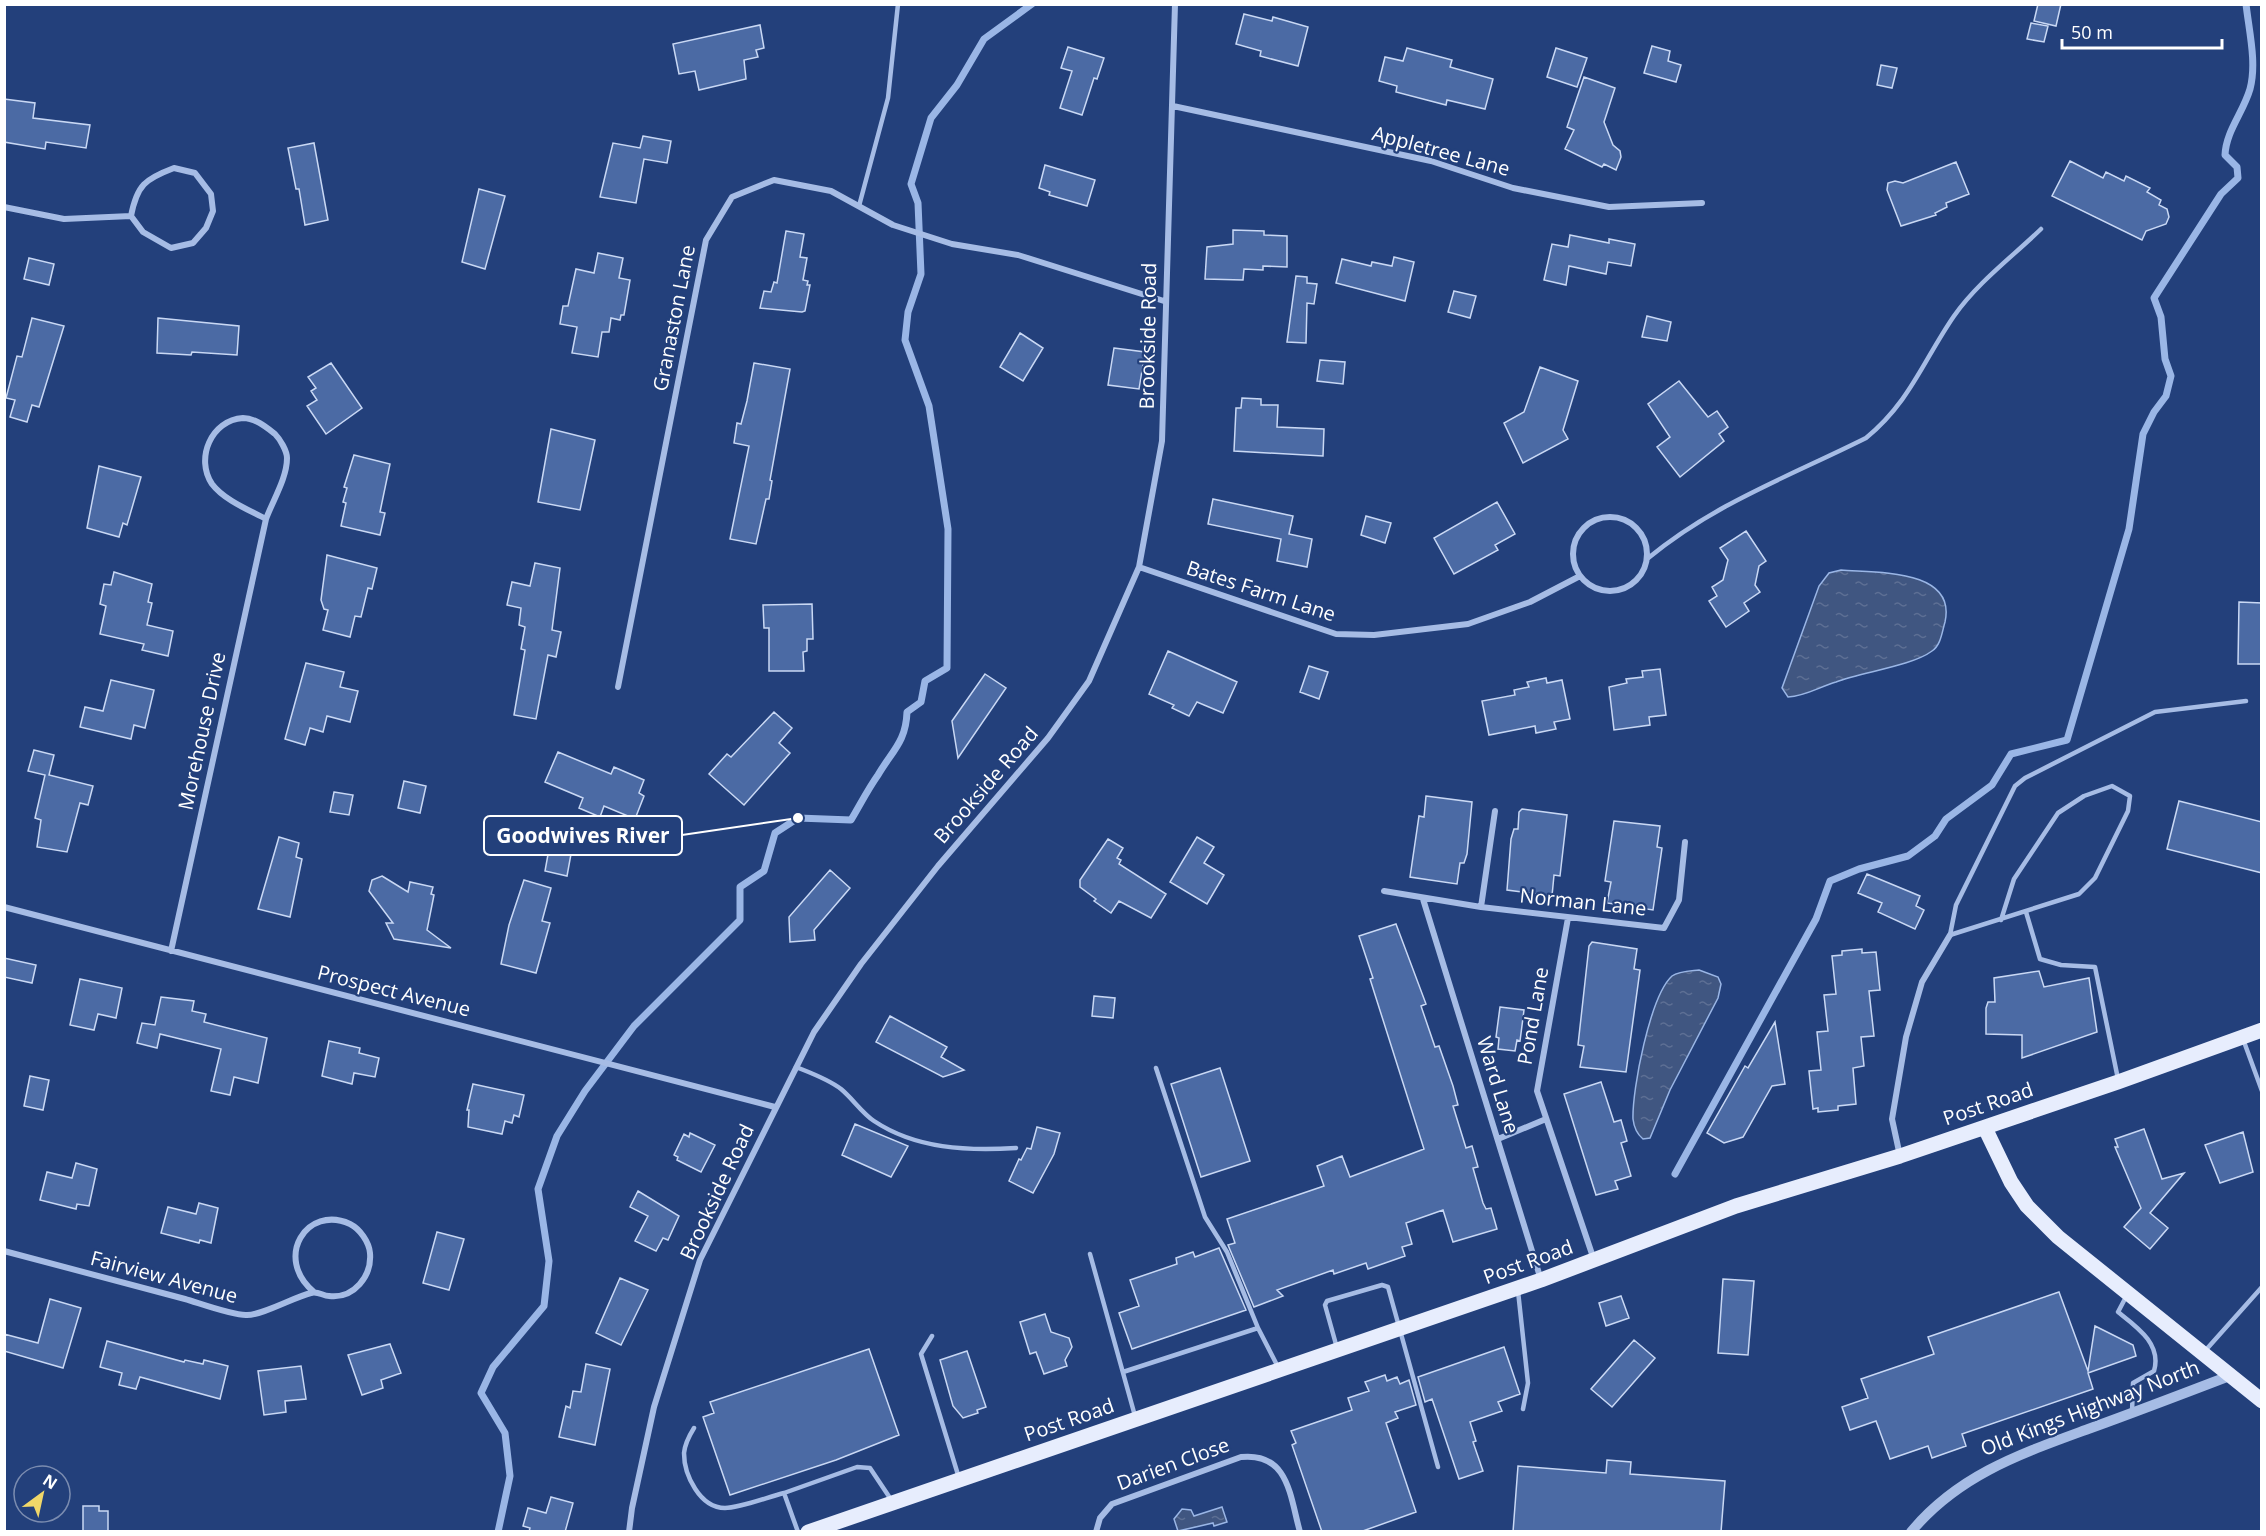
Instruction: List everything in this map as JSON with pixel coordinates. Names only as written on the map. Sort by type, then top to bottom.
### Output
[{"type":"main road","name":"Post Road","points":[[808,1532],[1541,1280],[1736,1206],[1985,1128],[2262,1030]]},
{"type":"main road","name":"Old Kings Highway North","points":[[1985,1128],[2011,1182],[2027,1206],[2058,1237],[2204,1352],[2262,1401]]},
{"type":"street","name":"Brookside Road","points":[[629,1532],[654,1407],[700,1260],[814,1032],[857,969],[938,866],[1048,738],[1089,681],[1138,567],[1162,441],[1164,302],[1175,4]]},
{"type":"street","name":"Appletree Lane","points":[[1173,106],[1431,161],[1513,188],[1609,207],[1702,203]]},
{"type":"street","points":[[174,168],[195,173],[211,194],[213,211],[206,228],[193,243],[171,248],[156,242],[143,232],[131,216],[135,195],[150,177],[174,168]]},
{"type":"street","name":"Granaston Lane","points":[[618,687],[706,240],[732,197],[774,180],[831,191],[893,225],[952,244],[1018,255],[1164,302]]},
{"type":"street","points":[[4,207],[64,219],[131,216]]},
{"type":"street","name":"Morehouse Drive","points":[[171,951],[266,519],[284,474],[288,456],[278,437],[260,423],[243,418],[224,424],[213,435],[204,454],[205,469],[213,485],[236,503],[266,519]]},
{"type":"street","points":[[1615,516],[1629,522],[1640,531],[1646,544],[1647,559],[1642,573],[1632,584],[1619,590],[1604,591],[1591,586],[1580,576],[1573,563],[1572,549],[1577,535],[1587,524],[1600,517],[1615,516]]},
{"type":"street","name":"Bates Farm Lane","points":[[1138,567],[1336,634],[1374,635],[1468,624],[1530,602],[1580,576]]},
{"type":"street","points":[[1481,908],[1495,811]]},
{"type":"street","name":"Norman Lane","points":[[1384,891],[1481,908],[1664,928],[1679,900],[1685,842]]},
{"type":"street","name":"Ward Lane","points":[[1424,899],[1541,1280]]},
{"type":"street","name":"Prospect Avenue","points":[[4,907],[775,1107]]},
{"type":"street","name":"Pond Lane","points":[[1568,918],[1537,1091],[1594,1260]]},
{"type":"street","points":[[1900,1156],[1892,1119],[1906,1037],[1922,982],[1950,935]]},
{"type":"street","points":[[1497,1139],[1546,1119]]},
{"type":"street","name":"Fairview Avenue","points":[[4,1251],[247,1316],[314,1292],[329,1296],[343,1295],[357,1288],[366,1276],[370,1262],[369,1247],[362,1234],[350,1225],[336,1220],[321,1222],[308,1229],[299,1240],[294,1254],[296,1269],[303,1282],[314,1292]]},
{"type":"street","name":"Old Kings Highway North","points":[[1911,1532],[1941,1500],[1983,1472],[2022,1454],[2232,1375]]},
{"type":"street","name":"Darien Close","points":[[1096,1532],[1100,1518],[1112,1504],[1241,1457],[1253,1456],[1276,1465],[1284,1475],[1300,1532]]},
{"type":"lane","points":[[859,206],[888,98],[898,4]]},
{"type":"lane","points":[[1647,559],[1681,531],[1722,506],[1866,438],[1887,421],[1904,401],[1966,299],[2041,229]]},
{"type":"lane","points":[[2001,920],[2014,879],[2058,813],[2084,796],[2112,786],[2130,796],[2128,811],[2096,878],[2079,894],[2001,920],[1950,935],[1956,905],[2010,795],[2025,778],[2155,712],[2246,701]]},
{"type":"lane","points":[[2026,912],[2040,959],[2061,964],[2095,967],[2118,1082]]},
{"type":"lane","points":[[2242,1036],[2262,1091]]},
{"type":"lane","points":[[796,1067],[823,1078],[841,1089],[873,1121],[906,1138],[936,1146],[986,1150],[1016,1148]]},
{"type":"lane","points":[[1156,1068],[1205,1217],[1227,1252],[1258,1328],[1280,1370]]},
{"type":"lane","points":[[1090,1254],[1136,1418]]},
{"type":"lane","points":[[1337,1350],[1325,1305],[1330,1299],[1386,1285],[1438,1467]]},
{"type":"lane","points":[[2204,1352],[2262,1287]]},
{"type":"lane","points":[[1517,1288],[1528,1383],[1523,1409]]},
{"type":"lane","points":[[2128,1293],[2118,1311],[2151,1342],[2157,1359],[2154,1371],[2133,1383],[2132,1413]]},
{"type":"lane","points":[[1123,1372],[1258,1328]]},
{"type":"lane","points":[[932,1336],[921,1354],[960,1480]]},
{"type":"lane","points":[[694,1428],[687,1440],[684,1455],[691,1485],[709,1503],[726,1508],[784,1493],[857,1467],[870,1468],[894,1503]]},
{"type":"lane","points":[[784,1493],[798,1532]]},
{"type":"water","points":[[1841,570],[1892,574],[1926,583],[1938,592],[1945,604],[1945,622],[1939,642],[1932,651],[1912,661],[1788,697],[1782,688],[1819,586],[1829,573]]},
{"type":"water","points":[[1699,970],[1718,977],[1721,984],[1718,998],[1670,1090],[1650,1138],[1643,1139],[1637,1133],[1634,1125],[1633,1105],[1639,1066],[1656,1003],[1672,976],[1681,972]]},
{"type":"water","points":[[1222,1507],[1227,1522],[1178,1531],[1174,1519],[1182,1509],[1191,1510],[1194,1516]]},
{"type":"building","points":[[2038,4],[2061,4],[2056,26],[2034,21]]},
{"type":"building","points":[[1244,14],[1272,21],[1273,17],[1308,27],[1298,66],[1260,56],[1261,51],[1236,44]]},
{"type":"building","points":[[2031,23],[2048,26],[2044,42],[2027,39]]},
{"type":"building","points":[[760,25],[764,48],[756,50],[758,57],[744,60],[746,79],[699,90],[695,71],[679,74],[673,44]]},
{"type":"building","points":[[1652,46],[1670,51],[1668,61],[1681,65],[1676,82],[1644,73]]},
{"type":"building","points":[[1068,47],[1104,58],[1097,79],[1094,78],[1082,115],[1060,108],[1072,71],[1061,68]]},
{"type":"building","points":[[1407,48],[1452,60],[1450,67],[1493,79],[1485,109],[1447,100],[1446,105],[1396,92],[1397,86],[1379,81],[1385,57],[1403,61]]},
{"type":"building","points":[[1556,48],[1587,58],[1577,87],[1547,77]]},
{"type":"building","points":[[1881,65],[1897,68],[1892,88],[1877,85]]},
{"type":"building","points":[[1584,77],[1615,88],[1604,122],[1613,145],[1620,151],[1621,157],[1616,170],[1604,164],[1602,167],[1565,149],[1574,130],[1567,127]]},
{"type":"building","points":[[4,99],[35,103],[33,118],[90,125],[86,148],[46,142],[45,149],[4,142]]},
{"type":"building","points":[[643,136],[671,141],[667,163],[644,159],[636,203],[600,197],[613,143],[640,148]]},
{"type":"building","points":[[314,143],[328,220],[305,225],[299,189],[296,189],[288,148]]},
{"type":"building","points":[[2070,161],[2103,178],[2106,172],[2124,181],[2126,176],[2150,188],[2147,192],[2161,200],[2159,205],[2167,209],[2169,217],[2166,224],[2146,231],[2142,240],[2052,196]]},
{"type":"building","points":[[1956,162],[1969,194],[1946,203],[1947,207],[1935,213],[1936,215],[1901,226],[1887,190],[1888,183],[1895,181],[1903,183]]},
{"type":"building","points":[[1045,165],[1095,180],[1087,206],[1049,195],[1050,192],[1039,188]]},
{"type":"building","points":[[479,189],[505,196],[485,269],[462,262]]},
{"type":"building","points":[[1233,230],[1264,231],[1264,235],[1287,236],[1287,267],[1263,266],[1263,270],[1244,269],[1243,280],[1205,279],[1207,247],[1233,244]]},
{"type":"building","points":[[786,231],[804,234],[800,257],[807,258],[803,280],[808,281],[807,285],[810,285],[805,311],[802,312],[760,308],[764,291],[771,292],[774,282],[777,283]]},
{"type":"building","points":[[1570,235],[1609,243],[1609,239],[1635,244],[1631,266],[1608,262],[1606,274],[1569,266],[1566,285],[1544,280],[1552,244],[1568,247]]},
{"type":"building","points":[[598,253],[623,258],[619,278],[630,280],[624,315],[621,315],[620,320],[611,318],[609,332],[602,332],[598,357],[572,353],[577,327],[560,324],[563,306],[568,306],[576,269],[594,273]]},
{"type":"building","points":[[1394,257],[1414,262],[1405,301],[1336,283],[1342,259],[1371,266],[1372,262],[1392,266]]},
{"type":"building","points":[[29,258],[54,264],[49,285],[24,279]]},
{"type":"building","points":[[1296,276],[1307,277],[1307,283],[1317,284],[1314,304],[1307,303],[1306,343],[1287,342]]},
{"type":"building","points":[[1454,291],[1476,296],[1470,318],[1448,312]]},
{"type":"building","points":[[1647,316],[1671,322],[1667,341],[1642,337]]},
{"type":"building","points":[[32,318],[64,326],[39,407],[32,405],[27,422],[10,417],[15,400],[6,398],[17,356],[22,357]]},
{"type":"building","points":[[158,318],[239,326],[237,355],[192,352],[191,355],[157,353]]},
{"type":"building","points":[[1020,333],[1043,348],[1023,381],[1000,367]]},
{"type":"building","points":[[1114,348],[1145,352],[1139,389],[1108,385]]},
{"type":"building","points":[[1320,360],[1345,362],[1343,384],[1317,381]]},
{"type":"building","points":[[331,363],[362,408],[326,434],[307,406],[317,400],[311,391],[316,388],[308,377]]},
{"type":"building","points":[[754,363],[790,369],[770,480],[772,481],[769,499],[766,499],[756,544],[730,539],[749,446],[734,443],[737,423],[741,424],[747,401]]},
{"type":"building","points":[[1540,367],[1578,381],[1563,430],[1568,439],[1523,463],[1504,423],[1524,412]]},
{"type":"building","points":[[1679,381],[1708,417],[1717,411],[1728,427],[1719,434],[1724,441],[1680,477],[1657,447],[1670,437],[1648,404]]},
{"type":"building","points":[[1242,398],[1261,399],[1261,405],[1278,405],[1277,427],[1324,429],[1323,456],[1234,451],[1236,408],[1241,408]]},
{"type":"building","points":[[551,429],[595,440],[580,510],[538,502]]},
{"type":"building","points":[[354,455],[390,464],[380,512],[385,513],[380,535],[341,526],[346,503],[343,502],[347,488],[344,487]]},
{"type":"building","points":[[99,466],[141,477],[127,525],[123,523],[119,537],[87,528]]},
{"type":"building","points":[[1213,499],[1293,516],[1289,534],[1312,539],[1307,567],[1277,561],[1281,539],[1208,524]]},
{"type":"building","points":[[1497,502],[1515,534],[1495,545],[1498,550],[1454,574],[1434,538]]},
{"type":"building","points":[[1366,516],[1391,523],[1385,543],[1361,535]]},
{"type":"building","points":[[1746,531],[1766,561],[1759,566],[1755,585],[1760,592],[1744,603],[1749,611],[1726,627],[1709,601],[1717,596],[1712,587],[1723,580],[1728,560],[1720,548]]},
{"type":"building","points":[[327,555],[377,568],[372,589],[368,588],[361,617],[355,616],[350,637],[323,630],[328,610],[324,609],[321,600]]},
{"type":"building","points":[[535,563],[560,568],[552,630],[561,632],[556,657],[548,655],[536,719],[514,715],[525,650],[521,649],[525,627],[519,625],[521,608],[507,605],[512,582],[530,586]]},
{"type":"building","points":[[114,572],[152,584],[148,602],[152,603],[147,625],[173,631],[168,656],[142,650],[144,644],[100,634],[106,606],[100,604],[104,584],[111,585]]},
{"type":"building","points":[[2239,602],[2262,603],[2262,664],[2238,664]]},
{"type":"building","points":[[812,604],[813,639],[807,639],[807,651],[803,652],[804,671],[769,671],[769,628],[764,628],[763,605]]},
{"type":"building","points":[[1168,651],[1237,682],[1223,713],[1197,702],[1189,716],[1172,708],[1174,705],[1149,694]]},
{"type":"building","points":[[306,663],[344,672],[340,687],[358,691],[350,722],[327,716],[323,732],[310,728],[305,745],[285,739]]},
{"type":"building","points":[[1309,666],[1328,672],[1319,699],[1300,692]]},
{"type":"building","points":[[1660,669],[1666,715],[1649,717],[1650,725],[1614,730],[1609,687],[1627,683],[1626,679],[1643,677],[1642,671]]},
{"type":"building","points":[[985,674],[1006,688],[958,758],[952,721]]},
{"type":"building","points":[[1546,678],[1547,683],[1562,680],[1570,719],[1554,722],[1556,729],[1536,733],[1535,726],[1489,735],[1482,701],[1515,695],[1514,690],[1529,687],[1527,682]]},
{"type":"building","points":[[111,680],[154,690],[145,728],[134,725],[131,739],[80,727],[85,707],[103,711]]},
{"type":"building","points":[[774,712],[792,728],[779,743],[790,753],[744,805],[709,774],[727,754],[731,757]]},
{"type":"building","points":[[34,750],[54,755],[49,775],[93,786],[88,805],[80,803],[67,852],[37,847],[41,820],[35,818],[45,775],[28,771]]},
{"type":"building","points":[[558,752],[611,774],[614,767],[644,780],[639,793],[644,796],[635,819],[604,806],[600,817],[579,808],[583,798],[545,782]]},
{"type":"building","points":[[404,781],[426,786],[420,813],[398,808]]},
{"type":"building","points":[[334,792],[353,795],[349,815],[330,812]]},
{"type":"building","points":[[1426,796],[1472,802],[1467,854],[1464,863],[1460,863],[1457,884],[1410,877],[1419,816],[1424,817]]},
{"type":"building","points":[[2179,801],[2262,822],[2262,873],[2167,849]]},
{"type":"building","points":[[1522,809],[1567,815],[1560,876],[1554,875],[1552,896],[1507,890],[1511,839],[1514,829],[1518,829],[1519,812]]},
{"type":"building","points":[[1614,821],[1660,826],[1657,847],[1662,848],[1653,910],[1607,903],[1611,882],[1605,881]]},
{"type":"building","points":[[279,837],[299,843],[296,857],[302,859],[290,917],[258,909]]},
{"type":"building","points":[[1197,837],[1214,847],[1204,863],[1224,875],[1207,904],[1170,882]]},
{"type":"building","points":[[1108,839],[1123,848],[1117,858],[1121,860],[1119,864],[1166,894],[1151,918],[1119,901],[1111,913],[1080,887],[1080,880]]},
{"type":"building","points":[[549,849],[571,854],[567,876],[545,871]]},
{"type":"building","points":[[830,870],[850,888],[814,930],[815,940],[790,942],[789,917]]},
{"type":"building","points":[[1867,874],[1920,896],[1916,906],[1924,910],[1915,929],[1878,912],[1882,903],[1858,893]]},
{"type":"building","points":[[382,876],[408,892],[410,882],[433,887],[431,894],[434,895],[427,930],[451,948],[394,939],[386,923],[393,923],[369,891],[372,880]]},
{"type":"building","points":[[524,880],[551,888],[542,921],[550,923],[536,973],[501,964],[509,925]]},
{"type":"building","points":[[1396,924],[1426,1004],[1421,1006],[1435,1047],[1439,1046],[1453,1086],[1458,1105],[1453,1106],[1466,1148],[1472,1146],[1478,1167],[1473,1168],[1483,1203],[1486,1209],[1491,1208],[1497,1229],[1453,1242],[1443,1210],[1406,1223],[1412,1244],[1402,1247],[1405,1256],[1368,1269],[1366,1263],[1334,1274],[1333,1270],[1277,1290],[1283,1296],[1254,1307],[1228,1245],[1235,1243],[1227,1219],[1324,1186],[1317,1166],[1342,1156],[1350,1177],[1424,1149],[1370,979],[1373,978],[1359,936]]},
{"type":"building","points":[[1592,942],[1637,949],[1634,969],[1640,970],[1626,1072],[1580,1067],[1584,1046],[1578,1045],[1589,946]]},
{"type":"building","points":[[1862,949],[1862,953],[1876,952],[1880,990],[1869,991],[1874,1036],[1861,1037],[1864,1066],[1853,1068],[1856,1104],[1838,1106],[1838,1110],[1818,1112],[1818,1108],[1813,1109],[1809,1071],[1821,1070],[1817,1032],[1828,1031],[1824,995],[1836,994],[1832,956],[1842,955],[1842,951]]},
{"type":"building","points":[[4,958],[36,965],[32,983],[4,977]]},
{"type":"building","points":[[2039,971],[2044,987],[2089,978],[2097,1032],[2022,1058],[2022,1035],[1986,1034],[1986,1008],[1988,1002],[1995,1002],[1994,978]]},
{"type":"building","points":[[80,979],[122,988],[116,1018],[98,1014],[94,1030],[70,1025]]},
{"type":"building","points":[[1094,996],[1115,998],[1113,1018],[1092,1016]]},
{"type":"building","points":[[161,997],[194,1001],[192,1011],[206,1014],[204,1022],[267,1038],[258,1083],[234,1077],[230,1095],[211,1091],[221,1049],[160,1034],[157,1048],[137,1043],[142,1023],[155,1025]]},
{"type":"building","points":[[1500,1007],[1524,1010],[1520,1041],[1517,1040],[1515,1051],[1498,1049],[1499,1038],[1496,1037]]},
{"type":"building","points":[[890,1016],[947,1047],[941,1057],[964,1070],[943,1077],[876,1042]]},
{"type":"building","points":[[1775,1022],[1785,1084],[1772,1086],[1743,1137],[1724,1143],[1707,1133],[1745,1066],[1748,1068]]},
{"type":"building","points":[[329,1041],[360,1048],[359,1053],[379,1058],[375,1077],[354,1073],[352,1084],[322,1076]]},
{"type":"building","points":[[1220,1068],[1250,1161],[1201,1177],[1171,1084]]},
{"type":"building","points":[[30,1076],[49,1080],[43,1110],[24,1106]]},
{"type":"building","points":[[1601,1082],[1614,1122],[1621,1120],[1627,1141],[1621,1143],[1631,1176],[1615,1181],[1618,1189],[1596,1195],[1564,1094]]},
{"type":"building","points":[[473,1084],[524,1095],[519,1117],[514,1115],[512,1123],[505,1121],[502,1134],[468,1127],[469,1110],[467,1110]]},
{"type":"building","points":[[855,1124],[908,1146],[891,1177],[842,1155]]},
{"type":"building","points":[[1037,1127],[1060,1133],[1054,1154],[1033,1193],[1009,1181],[1019,1159],[1021,1160],[1027,1148],[1031,1149]]},
{"type":"building","points":[[2144,1129],[2162,1179],[2184,1173],[2150,1213],[2168,1228],[2150,1249],[2124,1227],[2141,1208],[2115,1147],[2118,1147],[2115,1139]]},
{"type":"building","points":[[2243,1132],[2253,1172],[2220,1183],[2205,1145]]},
{"type":"building","points":[[690,1133],[715,1145],[701,1172],[677,1160],[678,1157],[674,1155],[684,1134],[689,1137]]},
{"type":"building","points":[[76,1163],[97,1169],[89,1206],[77,1204],[76,1209],[40,1200],[47,1172],[72,1178]]},
{"type":"building","points":[[638,1191],[679,1216],[668,1240],[663,1238],[656,1251],[635,1241],[648,1216],[630,1207]]},
{"type":"building","points":[[199,1203],[218,1208],[211,1243],[200,1240],[199,1243],[161,1233],[168,1207],[196,1214]]},
{"type":"building","points":[[437,1232],[464,1239],[449,1290],[423,1283]]},
{"type":"building","points":[[1219,1248],[1246,1310],[1132,1349],[1119,1313],[1139,1306],[1130,1280],[1177,1264],[1176,1258],[1193,1252],[1195,1257]]},
{"type":"building","points":[[620,1278],[648,1290],[621,1345],[596,1333]]},
{"type":"building","points":[[1723,1279],[1754,1281],[1748,1355],[1718,1353]]},
{"type":"building","points":[[2059,1292],[2088,1371],[2095,1326],[2133,1345],[2136,1356],[2088,1373],[2093,1389],[1962,1434],[1966,1446],[1932,1458],[1928,1446],[1890,1459],[1876,1421],[1850,1430],[1842,1407],[1868,1398],[1861,1379],[1934,1354],[1928,1337]]},
{"type":"building","points":[[1621,1296],[1629,1318],[1606,1326],[1599,1303]]},
{"type":"building","points":[[50,1299],[81,1308],[63,1368],[4,1351],[4,1334],[38,1343]]},
{"type":"building","points":[[1045,1314],[1051,1332],[1069,1338],[1072,1347],[1065,1360],[1067,1366],[1044,1374],[1036,1352],[1030,1354],[1020,1322]]},
{"type":"building","points":[[1634,1340],[1655,1358],[1612,1407],[1591,1389]]},
{"type":"building","points":[[107,1341],[184,1362],[185,1360],[203,1364],[204,1360],[228,1366],[220,1399],[140,1377],[136,1389],[119,1385],[122,1373],[100,1367]]},
{"type":"building","points":[[390,1344],[401,1373],[381,1380],[383,1388],[362,1395],[348,1355]]},
{"type":"building","points":[[1504,1347],[1520,1394],[1498,1402],[1502,1411],[1470,1422],[1476,1441],[1473,1442],[1483,1471],[1459,1479],[1432,1399],[1425,1402],[1418,1377]]},
{"type":"building","points":[[869,1349],[899,1435],[836,1460],[730,1495],[703,1417],[714,1413],[710,1402]]},
{"type":"building","points":[[967,1351],[986,1407],[977,1410],[978,1413],[963,1418],[953,1406],[940,1360]]},
{"type":"building","points":[[586,1364],[610,1369],[595,1445],[559,1437],[566,1406],[570,1408],[573,1391],[581,1392]]},
{"type":"building","points":[[301,1366],[306,1399],[285,1401],[286,1412],[264,1415],[258,1371]]},
{"type":"building","points":[[1385,1375],[1387,1381],[1397,1377],[1400,1384],[1409,1380],[1416,1405],[1395,1412],[1398,1418],[1386,1423],[1416,1512],[1360,1532],[1322,1532],[1292,1445],[1296,1443],[1291,1431],[1352,1410],[1348,1398],[1369,1391],[1365,1382]]},
{"type":"building","points":[[1607,1460],[1631,1462],[1630,1474],[1725,1481],[1721,1532],[1513,1532],[1518,1466],[1606,1473]]},
{"type":"building","points":[[551,1497],[573,1503],[565,1532],[529,1532],[530,1528],[523,1526],[528,1508],[546,1513]]},
{"type":"building","points":[[83,1506],[99,1506],[99,1511],[108,1511],[108,1532],[83,1532]]},
{"type":"waterway","points":[[498,1532],[510,1476],[505,1433],[481,1393],[493,1367],[544,1306],[549,1261],[538,1189],[557,1136],[585,1091],[634,1026],[740,920],[740,887],[764,871],[775,833],[798,818],[851,820],[901,739],[907,712],[921,702],[925,681],[947,668],[948,529],[929,406],[905,340],[908,312],[921,274],[918,203],[911,184],[931,118],[957,85],[984,39],[1032,4]]},
{"type":"waterway","points":[[1675,1174],[1816,919],[1830,881],[1859,869],[1908,856],[1935,836],[1946,819],[1992,785],[2011,754],[2067,740],[2129,529],[2143,434],[2154,412],[2166,396],[2171,376],[2165,359],[2161,317],[2154,298],[2221,194],[2238,178],[2237,167],[2225,155],[2228,138],[2247,98],[2252,79],[2252,47],[2246,4]]},
{"type":"place","name":"Goodwives River","points":[[798,818]]}]
